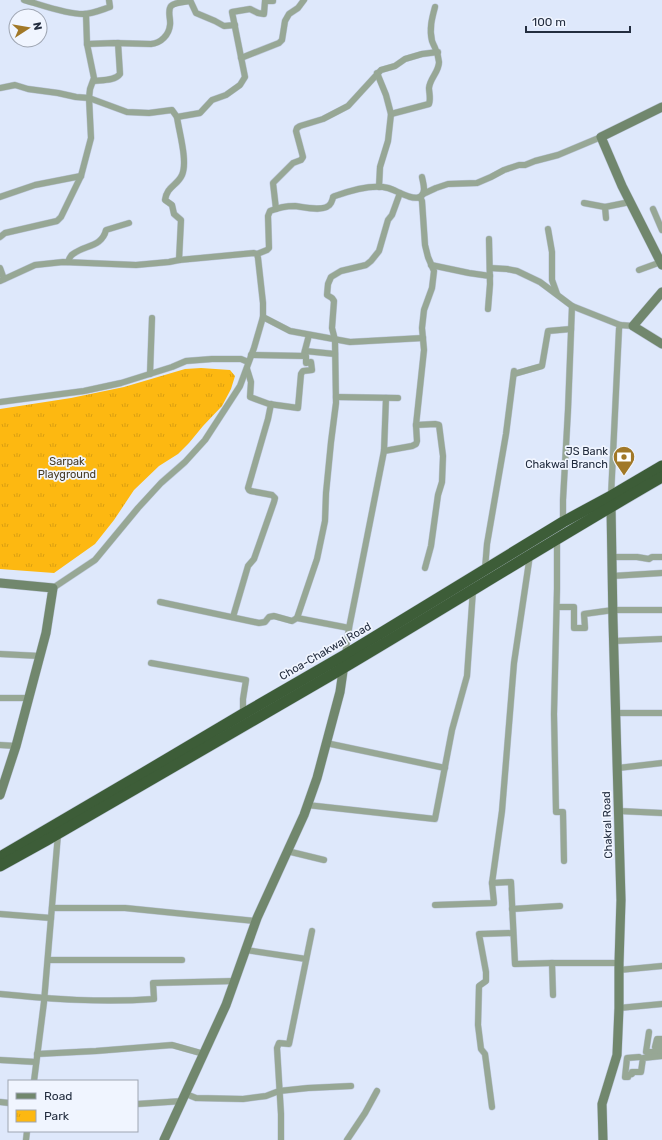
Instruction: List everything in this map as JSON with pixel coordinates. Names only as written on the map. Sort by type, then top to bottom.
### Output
[{"type":"highway","name":"Choa-Chakwal Road","points":[[0,857],[345,655],[563,522],[611,502],[662,466]]},
{"type":"highway","points":[[0,866],[58,834],[343,668],[557,539],[611,502],[662,477]]},
{"type":"street","points":[[24,0],[59,10],[82,14],[92,13],[110,7],[109,0]]},
{"type":"street","points":[[87,44],[151,44],[160,41],[164,38],[170,25],[170,7],[173,4],[190,0],[196,13],[224,26],[235,25]]},
{"type":"street","points":[[177,117],[200,113],[212,100],[226,95],[240,85],[245,77],[232,12],[250,9],[264,14],[265,1],[273,0]]},
{"type":"street","points":[[241,58],[279,43],[282,40],[285,21],[289,14],[298,8],[304,0]]},
{"type":"street","points":[[390,114],[429,104],[430,88],[438,68],[438,52],[432,42],[430,31],[435,7]]},
{"type":"street","points":[[0,237],[5,234],[57,221],[61,217],[81,176],[91,138],[89,98],[90,88],[94,81],[87,44],[86,14]]},
{"type":"street","points":[[94,81],[119,76],[118,43]]},
{"type":"street","points":[[276,209],[274,183],[293,163],[301,160],[302,157],[296,131],[297,128],[322,119],[348,106],[381,70],[395,66],[405,60],[422,54],[438,52]]},
{"type":"street","points":[[377,73],[386,95],[390,114],[388,141],[380,167],[380,187]]},
{"type":"street","points":[[0,88],[15,85],[28,90],[89,98],[127,112],[149,113],[172,110],[177,117],[184,154],[183,171],[182,176],[166,194],[165,200],[172,206],[174,214],[181,220],[179,260]]},
{"type":"street","points":[[0,268],[2,280],[35,264],[68,262],[136,264],[254,253],[257,254],[269,248],[268,216],[270,211],[294,206],[318,209],[329,206],[333,197],[335,196],[367,188],[386,187],[409,197],[417,198],[436,188],[448,184],[476,183],[491,178],[504,170],[558,155],[662,107]]},
{"type":"street","points":[[601,136],[622,186],[661,264],[639,270]]},
{"type":"street","points":[[0,197],[35,184],[81,176]]},
{"type":"street","points":[[384,451],[412,446],[416,444],[417,441],[416,425],[424,350],[422,328],[424,310],[432,288],[434,271],[425,245],[422,195],[425,190],[422,177]]},
{"type":"street","points":[[160,602],[262,624],[269,617],[274,616],[292,621],[297,618],[318,559],[325,521],[326,493],[336,404],[335,340],[332,328],[334,301],[327,295],[328,284],[331,277],[341,271],[366,265],[379,251],[388,220],[392,215],[400,193]]},
{"type":"street","points":[[584,203],[605,207],[630,202]]},
{"type":"street","points":[[605,207],[606,218]]},
{"type":"street","points":[[653,209],[662,230]]},
{"type":"street","points":[[68,262],[72,254],[102,239],[105,236],[106,230],[129,223]]},
{"type":"street","points":[[548,229],[552,252],[552,280],[557,294]]},
{"type":"street","points":[[488,309],[490,276],[489,239]]},
{"type":"street","points":[[0,582],[53,588],[96,560],[138,508],[205,440],[240,386],[254,348],[263,317],[263,303],[257,254]]},
{"type":"street","points":[[431,265],[490,276]]},
{"type":"street","points":[[490,268],[507,269],[540,282],[572,306],[620,325],[633,326],[662,344]]},
{"type":"street","points":[[633,326],[662,292]]},
{"type":"street","points":[[563,522],[572,306]]},
{"type":"street","points":[[263,317],[290,331],[350,342],[422,338]]},
{"type":"street","points":[[150,374],[152,318]]},
{"type":"street","points":[[611,502],[620,325]]},
{"type":"street","points":[[485,569],[486,544],[506,434],[514,373],[542,366],[548,331],[571,329]]},
{"type":"street","points":[[0,402],[84,391],[121,383],[186,361],[241,359],[248,366],[251,382],[250,398],[271,404],[298,408],[301,374],[303,371],[312,370],[311,362],[306,363],[306,356],[304,353],[309,335]]},
{"type":"street","points":[[251,355],[304,353],[335,354]]},
{"type":"street","points":[[336,397],[398,398]]},
{"type":"street","points":[[164,1140],[226,1005],[256,921],[304,815],[317,778],[340,692],[349,628],[384,451],[386,398]]},
{"type":"street","points":[[233,617],[248,566],[254,559],[275,498],[272,495],[251,491],[248,488],[271,404]]},
{"type":"street","points":[[416,425],[438,425],[443,456],[442,482],[438,495],[431,546],[425,568]]},
{"type":"street","name":"Chakral Road","points":[[603,1140],[602,1104],[616,1055],[619,1008],[621,900],[611,502]]},
{"type":"street","points":[[557,539],[554,714],[556,812],[563,812],[564,861]]},
{"type":"street","points":[[435,905],[494,903],[492,883],[502,811],[514,663],[530,555]]},
{"type":"street","points":[[612,557],[637,557],[649,559],[652,557],[662,557]]},
{"type":"street","points":[[612,576],[662,573]]},
{"type":"street","points":[[0,795],[3,778],[16,746],[46,633],[53,588]]},
{"type":"street","points":[[307,805],[435,819],[452,730],[467,676],[473,590]]},
{"type":"street","points":[[556,607],[574,607],[574,628],[585,628],[584,614],[613,610],[662,610]]},
{"type":"street","points":[[297,618],[349,628]]},
{"type":"street","points":[[614,641],[662,639]]},
{"type":"street","points":[[0,654],[40,656]]},
{"type":"street","points":[[150,663],[246,680],[243,699],[243,714]]},
{"type":"street","points":[[0,698],[29,698]]},
{"type":"street","points":[[616,713],[662,714]]},
{"type":"street","points":[[326,743],[445,768]]},
{"type":"street","points":[[0,745],[16,746]]},
{"type":"street","points":[[618,768],[662,763]]},
{"type":"street","points":[[619,811],[662,813]]},
{"type":"street","points":[[34,1080],[45,998],[58,834]]},
{"type":"street","points":[[287,851],[324,860]]},
{"type":"street","points":[[492,883],[511,882],[515,964],[552,963],[619,967],[662,966]]},
{"type":"street","points":[[512,909],[560,906]]},
{"type":"street","points":[[52,908],[125,908],[256,921]]},
{"type":"street","points":[[0,914],[51,918]]},
{"type":"street","points":[[281,1140],[277,1048],[279,1043],[289,1044],[312,931]]},
{"type":"street","points":[[492,1107],[485,1054],[481,1049],[478,1025],[479,986],[486,981],[486,972],[479,934],[513,933]]},
{"type":"street","points":[[246,950],[306,959]]},
{"type":"street","points":[[48,960],[182,960]]},
{"type":"street","points":[[552,963],[553,995]]},
{"type":"street","points":[[0,994],[91,1001],[154,999],[153,983],[235,981]]},
{"type":"street","points":[[619,1008],[662,1004]]},
{"type":"street","points":[[649,1032],[646,1052],[660,1052],[662,1039],[657,1039],[655,1047]]},
{"type":"street","points":[[37,1054],[172,1045],[204,1054]]},
{"type":"street","points":[[616,1055],[662,1055]]},
{"type":"street","points":[[638,1057],[627,1058],[625,1077],[628,1077],[628,1074],[632,1074],[632,1072],[641,1072],[643,1058],[662,1055]]},
{"type":"street","points":[[0,1060],[36,1062]]},
{"type":"street","points":[[138,1104],[184,1098],[243,1099],[266,1096],[279,1091],[351,1086]]},
{"type":"street","points":[[347,1140],[365,1113],[377,1091]]},
{"type":"green space","name":"Sarpak Playground","points":[[201,368],[230,370],[235,376],[231,389],[222,406],[178,454],[159,466],[134,490],[114,520],[95,544],[54,573],[0,569],[0,409],[71,398],[124,387],[185,369]]},
{"type":"place","name":"JS Bank Chakwal Branch","points":[[624,476]]}]
